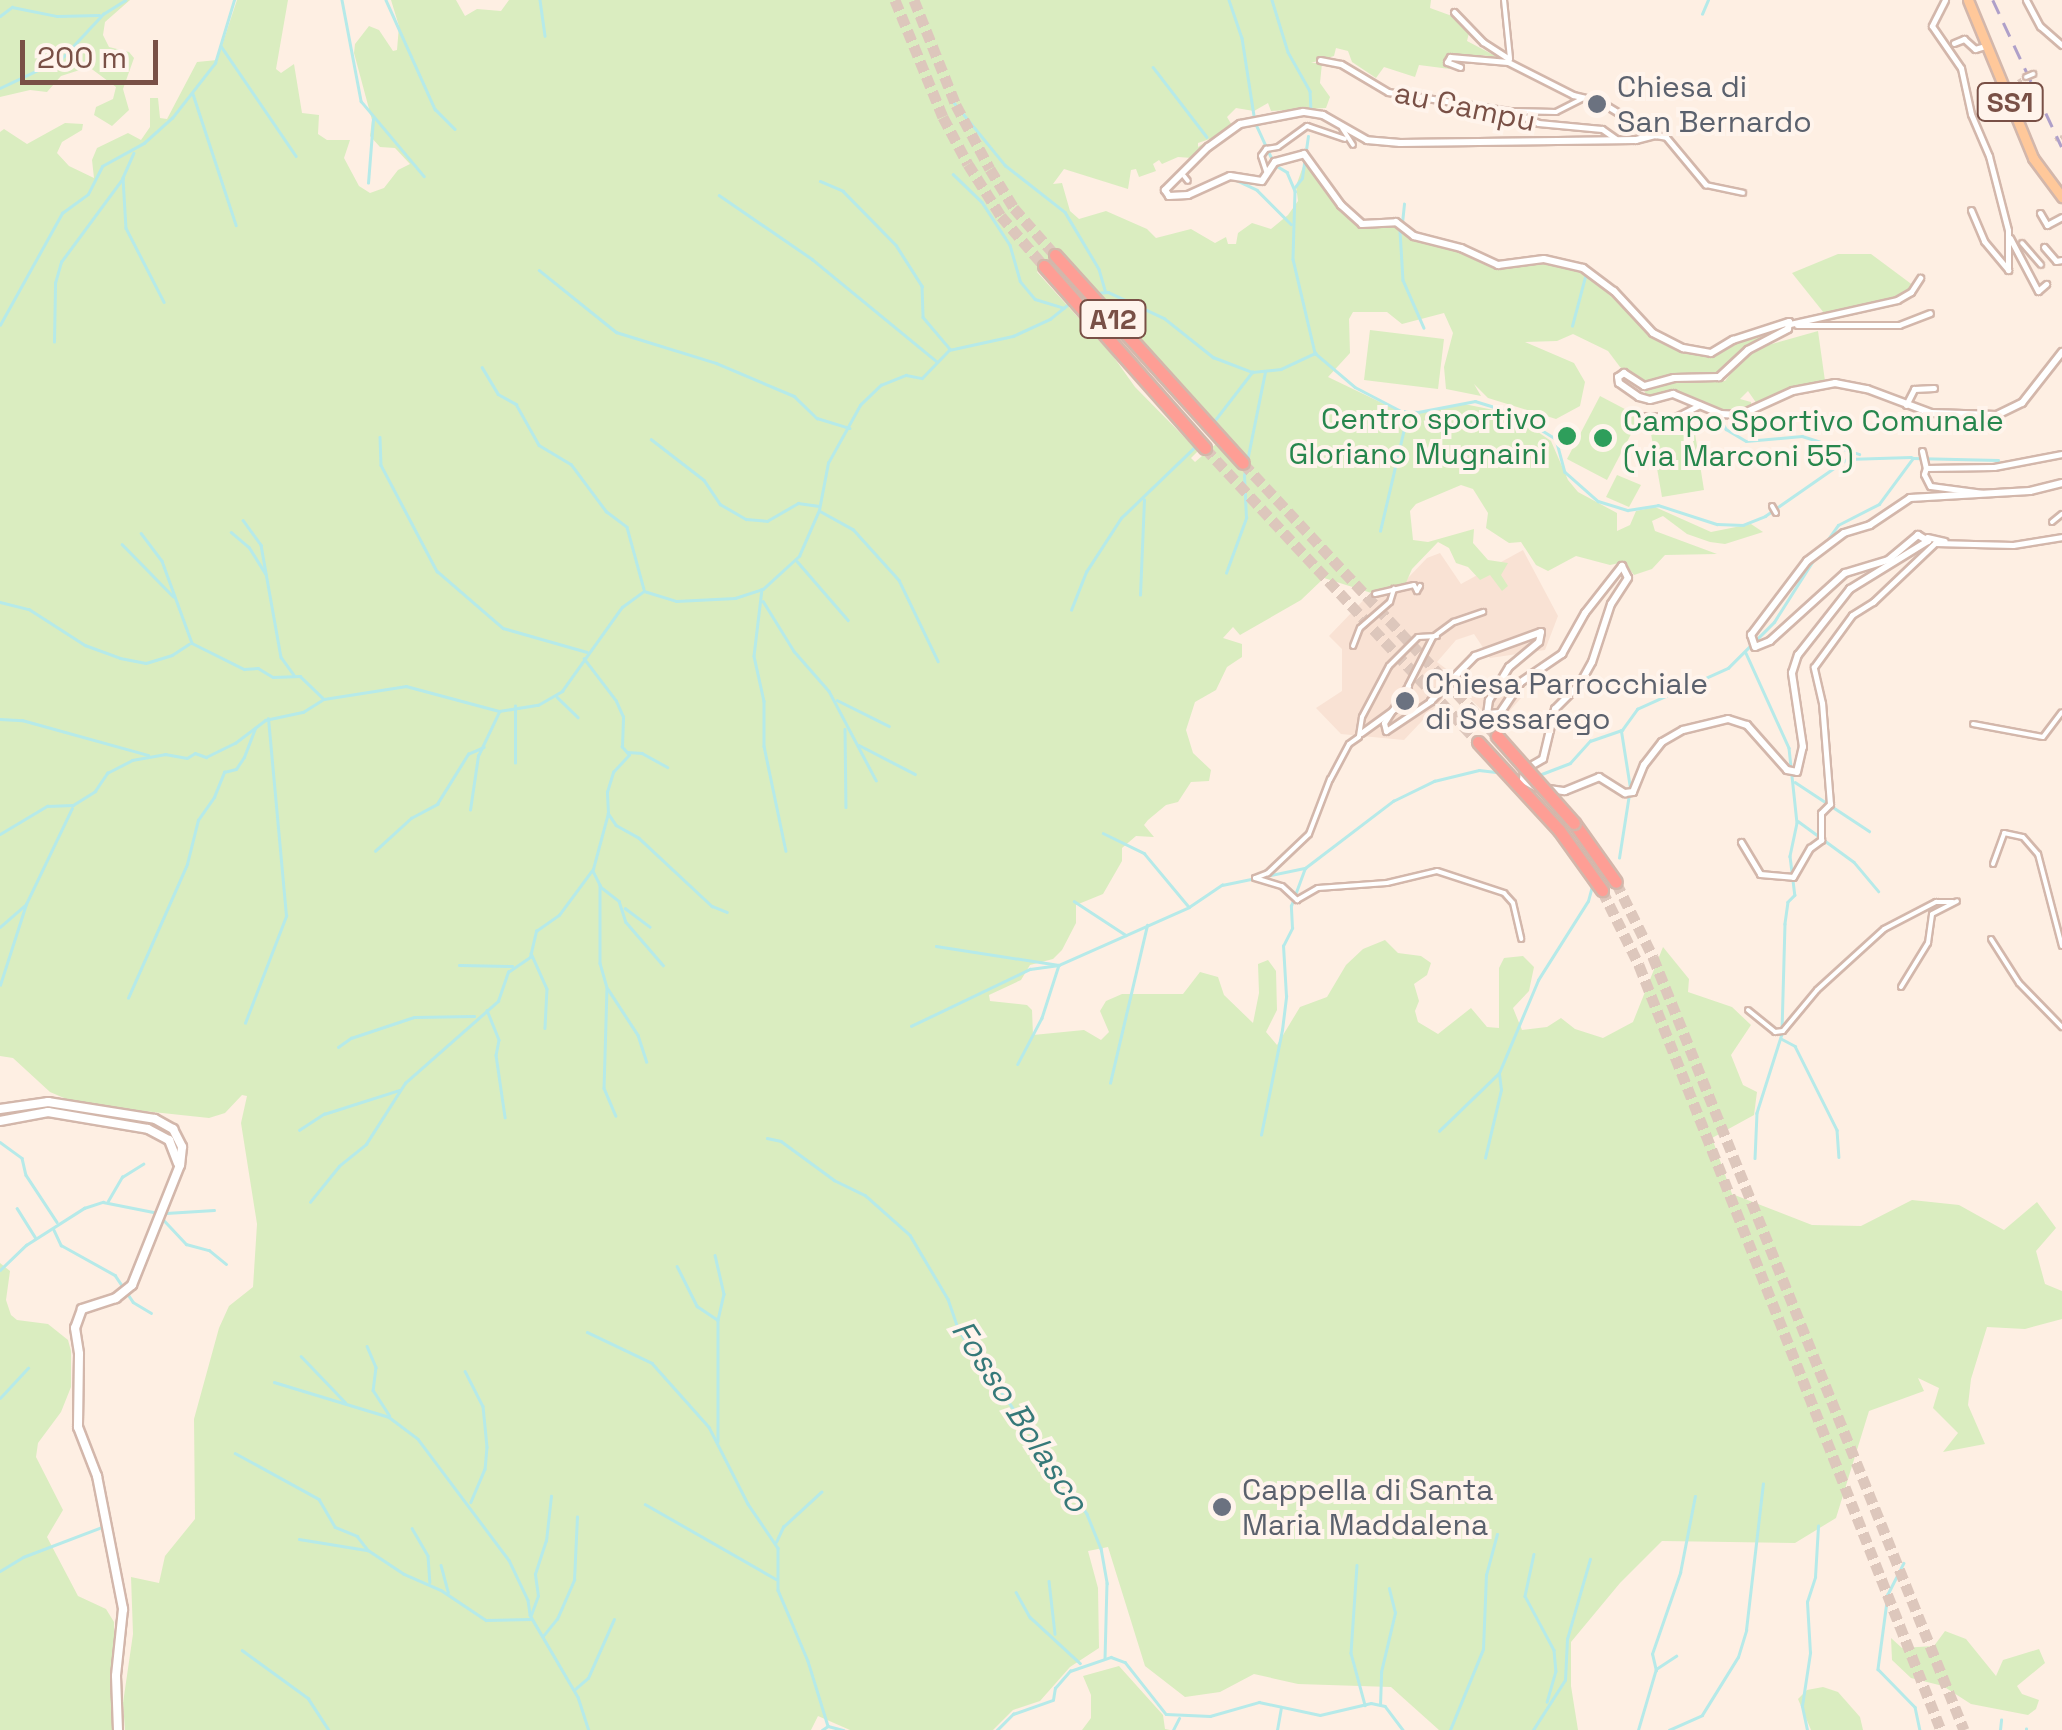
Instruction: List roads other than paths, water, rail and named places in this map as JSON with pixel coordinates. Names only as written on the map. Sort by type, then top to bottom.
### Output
[{"type":"highway","name":"A12","points":[[1055,256],[1243,463]]},
{"type":"highway","name":"A12","points":[[1044,266],[1205,448]]},
{"type":"highway","points":[[1497,736],[1574,824],[1616,882]]},
{"type":"highway","points":[[1478,742],[1559,830],[1602,890]]},
{"type":"main road","name":"SS1","points":[[1968,0],[2034,158],[2062,197]]},
{"type":"main road","points":[[0,1109],[48,1102],[159,1120],[180,1140],[178,1169],[132,1284],[116,1298],[82,1309],[75,1328],[78,1427],[97,1476],[122,1609],[116,1676],[118,1730]]},
{"type":"main road","points":[[0,1121],[48,1112],[148,1129],[172,1144],[178,1169]]},
{"type":"street","points":[[1504,0],[1509,61]]},
{"type":"street","points":[[1945,0],[1932,26],[1960,68],[2008,235],[2008,270],[1984,241],[1971,210]]},
{"type":"street","points":[[2026,0],[2040,26],[2062,45]]},
{"type":"street","points":[[1454,12],[1483,42],[1509,61],[1584,98],[1599,100],[1674,144],[1706,186],[1744,193]]},
{"type":"street","points":[[1954,43],[1964,38],[1975,48],[1986,46]]},
{"type":"street","points":[[1460,67],[1448,62],[1450,57],[1509,61]]},
{"type":"street","name":"au Campu","points":[[1320,60],[1341,64],[1388,92],[1509,111],[1538,123],[1602,129],[1615,138]]},
{"type":"street","points":[[2024,78],[2033,74]]},
{"type":"street","points":[[1509,111],[1556,112],[1584,98]]},
{"type":"street","points":[[1273,164],[1268,178],[1262,181],[1230,176],[1203,191],[1168,195],[1166,186],[1186,179],[1208,147],[1247,121],[1304,112],[1323,115],[1375,140]]},
{"type":"street","name":"au Campu","points":[[1323,115],[1342,128],[1375,140],[1636,140],[1654,135]]},
{"type":"street","points":[[1353,145],[1306,126],[1278,147],[1266,149],[1261,164],[1265,170],[1306,154],[1341,204],[1360,223],[1401,225],[1414,236],[1461,248],[1498,266],[1544,259],[1583,268],[1614,291],[1653,333],[1694,351],[1712,353],[1780,322],[1898,325],[1930,312]]},
{"type":"street","points":[[1342,128],[1345,139]]},
{"type":"street","points":[[2040,213],[2047,226],[2062,218]]},
{"type":"street","points":[[2008,235],[2041,265]]},
{"type":"street","points":[[2018,245],[2038,290],[2046,284]]},
{"type":"street","points":[[2044,247],[2056,261],[2062,260]]},
{"type":"street","points":[[1920,278],[1911,292],[1897,300],[1790,325],[1743,353],[1719,377],[1674,378],[1644,386],[1624,373],[1618,377],[1619,384],[1638,397],[1650,400],[1674,394],[1720,414],[1740,415],[1792,391],[1835,383],[1867,388],[1906,405],[1967,418],[2005,413],[2031,394],[2062,352]]},
{"type":"street","points":[[1906,405],[1914,389],[1934,388]]},
{"type":"street","points":[[1643,416],[1676,417],[1702,404]]},
{"type":"street","points":[[1984,494],[1930,486],[1924,474],[1924,459],[1994,467],[2062,454]]},
{"type":"street","points":[[1948,542],[1918,536],[1888,560],[1846,573],[1770,641],[1751,644],[1756,627],[1818,553],[1844,533],[1870,525],[1910,498],[2062,484]]},
{"type":"street","points":[[1772,506],[1776,514]]},
{"type":"street","points":[[2052,522],[2062,514]]},
{"type":"street","points":[[1483,612],[1454,622],[1425,648],[1408,686],[1383,725],[1387,732],[1431,701],[1474,656],[1542,632],[1539,642],[1510,667],[1490,700],[1487,714],[1500,714],[1521,682],[1562,654],[1615,570],[1624,567],[1628,578],[1606,616],[1586,674],[1554,709],[1543,759],[1523,776],[1535,787],[1564,791],[1600,777],[1625,792],[1633,792],[1644,765],[1662,742],[1683,730],[1728,719],[1748,724],[1794,772],[1803,762],[1792,685],[1798,655],[1850,589],[1926,544],[1927,537]]},
{"type":"street","points":[[1742,842],[1760,874],[1793,878],[1810,848],[1821,840],[1821,814],[1830,804],[1822,703],[1814,667],[1852,615],[1873,602],[1935,543],[2013,546],[2062,538]]},
{"type":"street","points":[[1376,594],[1414,585],[1417,591],[1420,586]]},
{"type":"street","points":[[1354,646],[1360,628],[1390,602],[1394,589]]},
{"type":"street","points":[[1361,732],[1362,717],[1396,657],[1418,637],[1437,636]]},
{"type":"street","points":[[1394,709],[1361,732],[1330,779],[1309,834],[1268,874],[1256,880],[1276,883],[1294,899],[1318,888],[1387,883],[1438,871],[1485,885],[1510,898],[1522,939]]},
{"type":"street","points":[[1973,724],[2043,737],[2062,712]]},
{"type":"street","points":[[1993,864],[2004,834],[2023,837],[2038,854],[2060,918],[2062,946]]},
{"type":"street","points":[[1748,1010],[1775,1032],[1783,1031],[1817,990],[1884,929],[1936,902],[1955,902],[1932,914],[1928,943],[1900,987]]},
{"type":"street","points":[[1991,939],[2019,984],[2062,1027]]},
{"type":"waterway","points":[[0,88],[61,59],[103,14],[125,0]]},
{"type":"waterway","points":[[0,325],[62,213],[88,194],[102,166],[144,143],[172,118],[215,63],[234,0]]},
{"type":"waterway","points":[[342,0],[361,101],[424,176]]},
{"type":"waterway","points":[[386,0],[435,109],[455,129]]},
{"type":"waterway","points":[[540,0],[545,36]]},
{"type":"waterway","points":[[1229,0],[1242,38],[1255,122],[1272,159]]},
{"type":"waterway","points":[[1272,0],[1288,52],[1310,91],[1311,109]]},
{"type":"waterway","points":[[1702,14],[1708,0]]},
{"type":"waterway","points":[[0,16],[12,7],[57,16],[99,15]]},
{"type":"waterway","points":[[221,46],[296,156]]},
{"type":"waterway","points":[[1153,67],[1207,137]]},
{"type":"waterway","points":[[193,94],[236,225]]},
{"type":"waterway","points":[[952,100],[1005,165],[1065,212],[1099,269],[1105,290]]},
{"type":"waterway","points":[[368,183],[373,119]]},
{"type":"waterway","points":[[1295,187],[1302,178],[1308,136]]},
{"type":"waterway","points":[[134,153],[123,178],[126,228],[164,302]]},
{"type":"waterway","points":[[1277,166],[1287,172],[1295,191],[1293,259],[1315,353],[1355,387],[1401,411],[1418,412],[1475,401],[1514,413],[1556,439],[1565,472],[1598,501],[1628,510],[1658,505],[1717,524],[1743,525],[1765,516],[1847,459],[1911,457]]},
{"type":"waterway","points":[[953,174],[982,202],[1010,245],[1020,281],[1035,299],[1064,308]]},
{"type":"waterway","points":[[54,342],[55,283],[61,262],[123,178]]},
{"type":"waterway","points":[[1236,180],[1257,190],[1291,224]]},
{"type":"waterway","points":[[820,181],[843,191],[896,245],[922,286],[923,317],[950,349]]},
{"type":"waterway","points":[[719,195],[812,259],[936,361]]},
{"type":"waterway","points":[[1402,223],[1404,204]]},
{"type":"waterway","points":[[1400,231],[1403,280],[1424,328]]},
{"type":"waterway","points":[[539,270],[616,332],[716,363],[794,396],[817,418],[849,428]]},
{"type":"waterway","points":[[1572,326],[1586,273]]},
{"type":"waterway","points":[[1095,293],[1108,292],[1164,318],[1213,357],[1252,372],[1281,369],[1315,353]]},
{"type":"waterway","points":[[644,591],[676,601],[735,598],[763,589],[799,556],[819,510],[828,463],[860,405],[881,385],[906,375],[922,378],[949,350],[1013,336],[1050,319],[1070,303]]},
{"type":"waterway","points":[[482,367],[498,394],[516,404],[539,445],[571,464],[606,511],[627,527],[644,589]]},
{"type":"waterway","points":[[1212,424],[1252,372]]},
{"type":"waterway","points":[[1226,573],[1246,518],[1244,476],[1265,372]]},
{"type":"waterway","points":[[1380,531],[1408,412]]},
{"type":"waterway","points":[[1718,414],[1726,429],[1746,441],[1802,436],[1859,454]]},
{"type":"waterway","points":[[380,437],[381,465],[437,571],[503,628],[587,652]]},
{"type":"waterway","points":[[651,439],[704,480],[720,504],[746,519],[767,521],[798,503],[819,506]]},
{"type":"waterway","points":[[1071,610],[1086,572],[1121,518],[1198,444]]},
{"type":"waterway","points":[[1824,545],[1838,525],[1879,504],[1913,458],[1998,460]]},
{"type":"waterway","points":[[1140,595],[1144,500]]},
{"type":"waterway","points":[[820,511],[853,529],[899,580],[938,661]]},
{"type":"waterway","points":[[243,520],[261,545],[281,657],[294,675]]},
{"type":"waterway","points":[[231,532],[249,547],[265,573]]},
{"type":"waterway","points":[[141,533],[162,561],[192,643],[244,669],[258,668],[273,677],[300,676],[324,699],[406,686],[499,711],[538,705],[562,691],[622,607],[643,592]]},
{"type":"waterway","points":[[122,544],[173,596]]},
{"type":"waterway","points":[[1539,775],[1570,763],[1590,741],[1622,730],[1637,709],[1728,668],[1774,622],[1814,559]]},
{"type":"waterway","points":[[797,561],[848,620]]},
{"type":"waterway","points":[[762,589],[754,656],[764,701],[764,746],[786,851]]},
{"type":"waterway","points":[[763,601],[794,651],[829,691],[876,780]]},
{"type":"waterway","points":[[0,602],[29,609],[85,645],[120,658],[146,663],[172,655],[189,644]]},
{"type":"waterway","points":[[1746,653],[1789,748],[1797,823],[1790,856],[1795,895],[1788,902],[1785,924],[1782,1034],[1757,1113],[1755,1158]]},
{"type":"waterway","points":[[310,1202],[339,1166],[366,1144],[405,1083],[498,1001],[508,972],[530,957],[536,931],[559,915],[593,869],[608,813],[607,792],[613,772],[629,755],[622,747],[623,717],[616,701],[584,659]]},
{"type":"waterway","points":[[557,697],[578,717]]},
{"type":"waterway","points":[[0,834],[47,806],[73,805],[95,791],[107,773],[132,760],[165,754],[187,758],[195,753],[206,757],[235,743],[265,720],[303,712],[322,700]]},
{"type":"waterway","points":[[837,700],[889,726]]},
{"type":"waterway","points":[[515,706],[515,763]]},
{"type":"waterway","points":[[470,810],[478,756],[499,712]]},
{"type":"waterway","points":[[0,719],[22,720],[148,755]]},
{"type":"waterway","points":[[245,1023],[286,916],[268,719]]},
{"type":"waterway","points":[[128,998],[187,864],[198,820],[214,797],[224,772],[236,769],[244,757],[255,728]]},
{"type":"waterway","points":[[845,729],[846,807]]},
{"type":"waterway","points":[[1619,858],[1630,788],[1621,731]]},
{"type":"waterway","points":[[859,745],[915,774]]},
{"type":"waterway","points":[[375,851],[411,818],[437,804],[468,754],[484,747]]},
{"type":"waterway","points":[[627,752],[642,753],[667,767]]},
{"type":"waterway","points":[[1261,1135],[1286,996],[1283,946],[1292,928],[1291,906],[1305,868],[1393,801],[1434,781],[1479,770],[1502,773]]},
{"type":"waterway","points":[[1795,782],[1869,831]]},
{"type":"waterway","points":[[0,985],[26,904],[72,808]]},
{"type":"waterway","points":[[608,813],[616,825],[639,838],[712,906],[727,912]]},
{"type":"waterway","points":[[1798,821],[1854,862],[1878,891]]},
{"type":"waterway","points":[[1103,833],[1144,853],[1189,907]]},
{"type":"waterway","points":[[936,946],[1059,965],[1189,907],[1222,885],[1305,868]]},
{"type":"waterway","points":[[593,871],[600,885],[600,963],[607,988],[604,1088],[616,1116]]},
{"type":"waterway","points":[[1439,1131],[1499,1073],[1538,980],[1588,901],[1592,886]]},
{"type":"waterway","points":[[601,887],[619,901],[626,922],[663,965]]},
{"type":"waterway","points":[[1074,901],[1126,935]]},
{"type":"waterway","points":[[0,927],[25,905]]},
{"type":"waterway","points":[[625,908],[650,927]]},
{"type":"waterway","points":[[1110,1083],[1147,925]]},
{"type":"waterway","points":[[531,953],[547,989],[545,1028]]},
{"type":"waterway","points":[[459,965],[512,966]]},
{"type":"waterway","points":[[911,1026],[1030,969],[1059,965],[1042,1018],[1018,1064]]},
{"type":"waterway","points":[[608,989],[638,1035],[647,1062]]},
{"type":"waterway","points":[[487,1010],[499,1040],[496,1055],[505,1117]]},
{"type":"waterway","points":[[338,1047],[351,1038],[414,1017],[474,1016]]},
{"type":"waterway","points":[[1782,1039],[1795,1046],[1837,1130],[1839,1157]]},
{"type":"waterway","points":[[1485,1158],[1501,1090],[1499,1074]]},
{"type":"waterway","points":[[299,1130],[324,1114],[399,1090]]},
{"type":"waterway","name":"Fosso Bolasco","points":[[767,1138],[781,1141],[834,1180],[865,1195],[910,1235],[948,1299],[959,1331],[1087,1514],[1101,1548],[1107,1583],[1105,1658]]},
{"type":"waterway","points":[[0,1142],[22,1158],[26,1175],[57,1222]]},
{"type":"waterway","points":[[108,1201],[122,1177],[143,1164]]},
{"type":"waterway","points":[[0,1270],[26,1245],[84,1208],[103,1202],[158,1213]]},
{"type":"waterway","points":[[17,1208],[35,1237]]},
{"type":"waterway","points":[[166,1213],[214,1210]]},
{"type":"waterway","points":[[161,1217],[186,1244],[209,1250],[226,1264]]},
{"type":"waterway","points":[[54,1230],[61,1245],[115,1275],[133,1302],[151,1313]]},
{"type":"waterway","points":[[715,1255],[724,1294],[718,1320],[718,1441]]},
{"type":"waterway","points":[[677,1266],[697,1306],[716,1319]]},
{"type":"waterway","points":[[587,1332],[652,1363],[709,1427],[748,1504],[778,1548],[778,1590],[808,1661],[828,1726]]},
{"type":"waterway","points":[[367,1346],[376,1367],[373,1390],[389,1415]]},
{"type":"waterway","points":[[301,1356],[345,1402]]},
{"type":"waterway","points":[[0,1398],[28,1368]]},
{"type":"waterway","points":[[465,1371],[483,1406],[487,1447],[485,1469],[471,1502]]},
{"type":"waterway","points":[[274,1382],[389,1417],[418,1439],[509,1560],[528,1600],[530,1615],[578,1697],[589,1730]]},
{"type":"waterway","points":[[235,1453],[319,1499],[335,1527],[357,1536],[368,1550],[404,1574],[441,1590],[486,1620],[531,1619]]},
{"type":"waterway","points":[[1669,1730],[1702,1715],[1738,1657],[1746,1630],[1763,1484]]},
{"type":"waterway","points":[[776,1542],[783,1527],[821,1492]]},
{"type":"waterway","points":[[531,1615],[538,1596],[535,1574],[546,1541],[551,1496]]},
{"type":"waterway","points":[[1656,1671],[1652,1654],[1680,1573],[1695,1496]]},
{"type":"waterway","points":[[645,1504],[776,1579]]},
{"type":"waterway","points":[[543,1636],[557,1619],[574,1580],[577,1517]]},
{"type":"waterway","points":[[1807,1730],[1802,1706],[1810,1653],[1807,1602],[1815,1577],[1818,1526]]},
{"type":"waterway","points":[[0,1571],[23,1557],[102,1527]]},
{"type":"waterway","points":[[412,1528],[428,1556],[430,1582]]},
{"type":"waterway","points":[[1450,1730],[1483,1649],[1486,1575],[1497,1534]]},
{"type":"waterway","points":[[299,1539],[366,1550]]},
{"type":"waterway","points":[[1534,1554],[1525,1596],[1554,1650],[1556,1671],[1547,1702]]},
{"type":"waterway","points":[[1533,1730],[1565,1680],[1567,1639],[1590,1559]]},
{"type":"waterway","points":[[1904,1563],[1888,1594],[1878,1669],[1915,1707],[1920,1730]]},
{"type":"waterway","points":[[441,1565],[448,1592]]},
{"type":"waterway","points":[[1357,1565],[1351,1653],[1365,1705]]},
{"type":"waterway","points":[[1049,1581],[1055,1634]]},
{"type":"waterway","points":[[1380,1705],[1381,1672],[1395,1613],[1389,1589]]},
{"type":"waterway","points":[[1016,1592],[1030,1617],[1080,1663]]},
{"type":"waterway","points":[[574,1690],[588,1678],[614,1619]]},
{"type":"waterway","points":[[242,1650],[308,1698],[329,1730]]},
{"type":"waterway","points":[[1638,1730],[1656,1669],[1676,1656]]},
{"type":"waterway","points":[[997,1730],[1013,1714],[1053,1700],[1055,1688],[1070,1671],[1111,1657],[1125,1662],[1166,1714],[1210,1716],[1259,1702],[1320,1715],[1371,1703],[1385,1706],[1403,1730]]},
{"type":"waterway","points":[[1277,1730],[1281,1707]]},
{"type":"waterway","points":[[1173,1730],[1179,1718]]},
{"type":"waterway","points":[[2000,1730],[2001,1720]]},
{"type":"waterway","points":[[822,1730],[828,1726],[843,1730]]},
{"type":"tunnel","points":[[895,0],[943,117],[968,164],[1001,216],[1044,266]]},
{"type":"tunnel","points":[[914,0],[956,105],[990,169],[1014,208],[1055,255]]},
{"type":"tunnel","points":[[2018,82],[2023,79]]},
{"type":"tunnel","points":[[2055,140],[2062,137]]},
{"type":"tunnel","points":[[1205,448],[1478,742]]},
{"type":"tunnel","points":[[1243,463],[1497,736]]},
{"type":"tunnel","points":[[1616,882],[1653,957],[1964,1730]]},
{"type":"tunnel","points":[[1602,890],[1639,965],[1941,1730]]},
{"type":"railway","points":[[1993,0],[2062,147]]},
{"type":"place","name":"Chiesa di San Bernardo","points":[[1597,104]]},
{"type":"place","name":"Centro sportivo Gloriano Mugnaini","points":[[1567,436]]},
{"type":"place","name":"Campo Sportivo Comunale (via Marconi 55)","points":[[1603,438]]},
{"type":"place","name":"Chiesa Parrocchiale di Sessarego","points":[[1405,701]]},
{"type":"place","name":"Cappella di Santa Maria Maddalena","points":[[1222,1507]]}]
